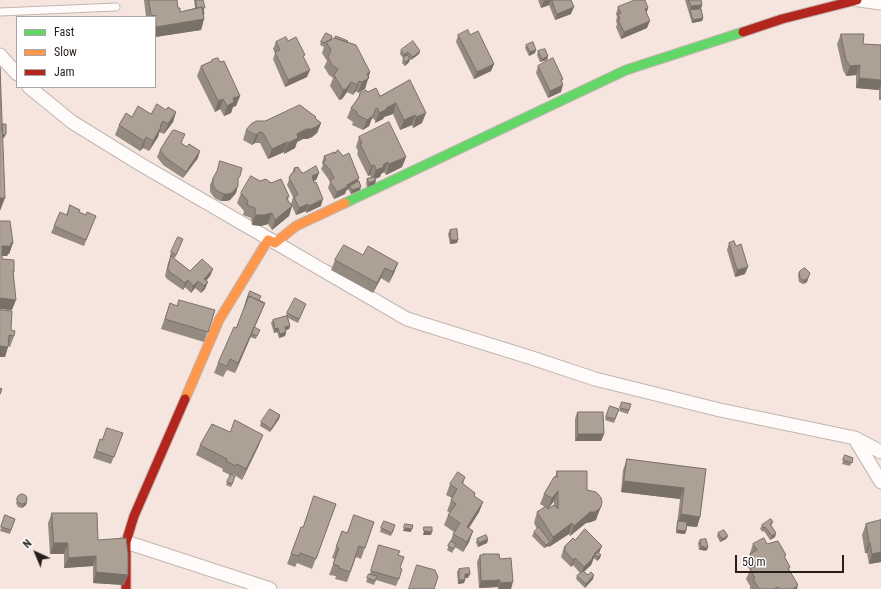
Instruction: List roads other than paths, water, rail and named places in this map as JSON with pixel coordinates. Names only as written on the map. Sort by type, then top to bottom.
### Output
[{"type":"street","points":[[275,243],[296,226],[626,70],[782,19],[858,0],[881,3]]},
{"type":"street","points":[[0,55],[16,73]]},
{"type":"street","points":[[30,88],[72,122],[140,164],[407,319],[595,379],[720,410],[855,438],[881,452]]},
{"type":"street","points":[[126,589],[126,542],[134,516],[219,320],[268,240],[275,243]]},
{"type":"street","points":[[855,438],[881,482]]},
{"type":"street","points":[[126,542],[270,589]]},
{"type":"lane","points":[[0,12],[116,8]]}]
